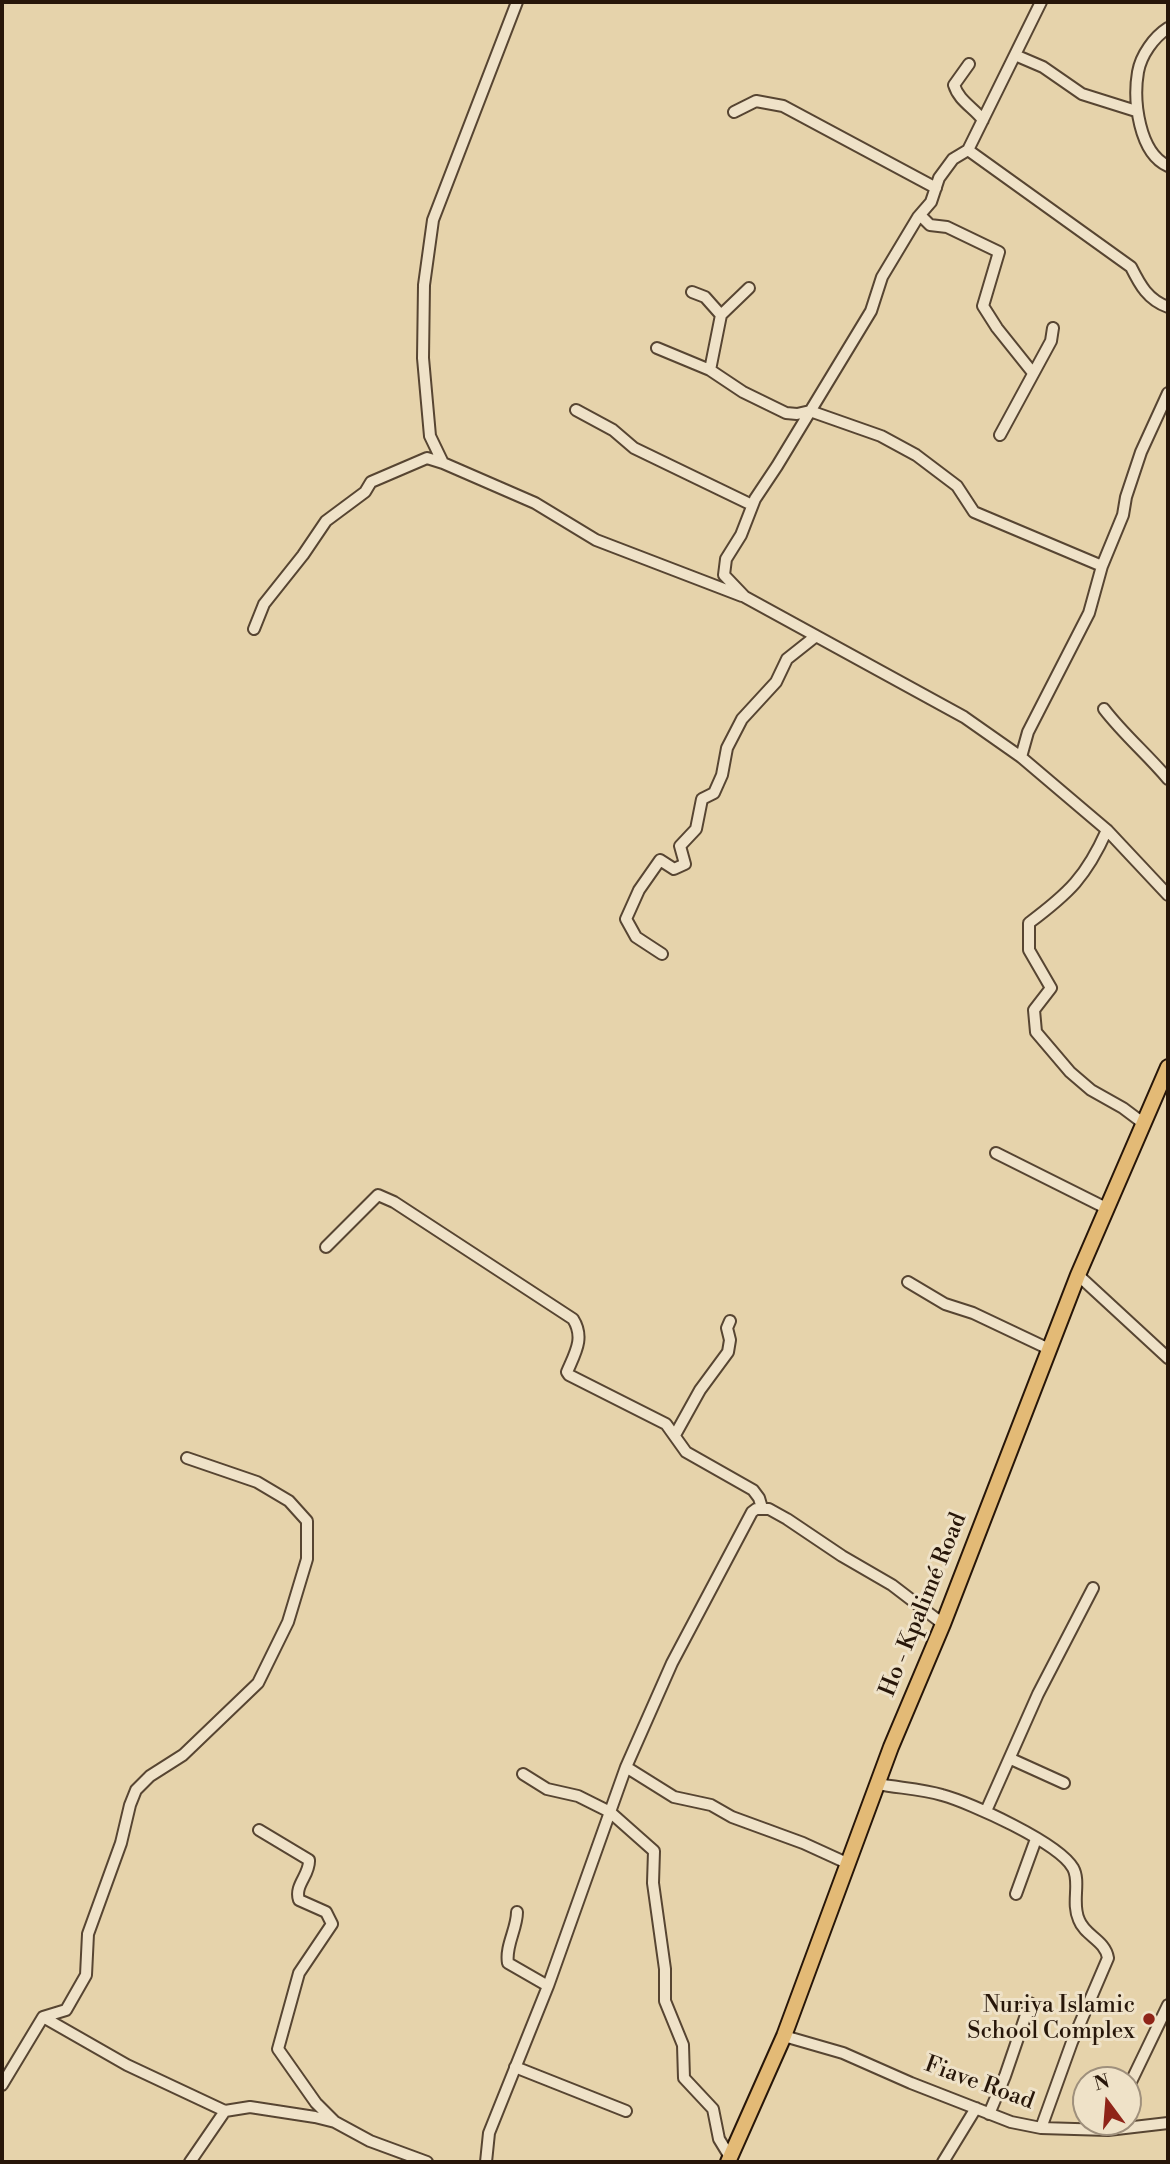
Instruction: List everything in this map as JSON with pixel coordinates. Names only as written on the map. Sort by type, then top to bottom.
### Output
[{"type":"main road","name":"Ho - Kpalimé Road","points":[[729,2160],[784,2036],[891,1747],[943,1624],[1078,1275],[1168,1067]]},
{"type":"street","points":[[443,463],[430,436],[422,358],[424,285],[433,220],[517,2]]},
{"type":"street","points":[[745,597],[724,575],[726,559],[741,535],[752,505],[870,311],[882,277],[931,202],[939,178],[953,159],[968,150],[1041,2]]},
{"type":"street","points":[[1168,28],[1152,41],[1138,70],[1136,111],[1144,137],[1155,156],[1168,166]]},
{"type":"street","points":[[1015,55],[1043,67],[1082,94],[1136,111]]},
{"type":"street","points":[[969,64],[954,85],[963,102],[972,106],[983,120]]},
{"type":"street","points":[[734,112],[756,101],[783,107],[936,188]]},
{"type":"street","points":[[968,150],[1130,267],[1152,300],[1168,307]]},
{"type":"street","points":[[920,215],[930,225],[947,227],[999,252],[983,306],[1033,373]]},
{"type":"street","points":[[710,370],[721,315],[749,288]]},
{"type":"street","points":[[692,292],[705,297],[721,315]]},
{"type":"street","points":[[1000,435],[1051,341],[1053,328]]},
{"type":"street","points":[[657,348],[710,370],[743,392],[786,413],[810,411],[881,436],[916,455],[957,486],[974,512],[1102,566]]},
{"type":"street","points":[[1021,757],[1028,732],[1089,612],[1102,566],[1124,515],[1126,496],[1141,452],[1168,393]]},
{"type":"street","points":[[576,410],[612,430],[634,448],[752,505]]},
{"type":"street","points":[[254,629],[264,604],[326,522],[365,492],[370,482],[427,458],[535,503],[596,540],[745,597],[964,717],[1021,757],[1107,830],[1168,895]]},
{"type":"street","points":[[662,954],[636,937],[626,919],[639,890],[660,860],[674,869],[685,864],[680,846],[696,828],[702,799],[714,793],[722,775],[727,748],[742,719],[776,682],[787,659],[816,636]]},
{"type":"street","points":[[1104,709],[1168,779]]},
{"type":"street","points":[[1107,830],[1086,872],[1066,896],[1029,923],[1029,950],[1051,988],[1034,1010],[1036,1032],[1052,1052],[1091,1090],[1143,1123]]},
{"type":"street","points":[[996,1153],[1106,1208]]},
{"type":"street","points":[[326,1247],[378,1195],[394,1202],[573,1319],[580,1334],[567,1372],[569,1376],[651,1415],[670,1427],[686,1452],[753,1490],[762,1508],[787,1519],[892,1585],[943,1624]]},
{"type":"street","points":[[1078,1275],[1168,1358]]},
{"type":"street","points":[[908,1282],[945,1304],[973,1313],[1049,1349]]},
{"type":"street","points":[[675,1435],[700,1390],[729,1352],[727,1328],[730,1321]]},
{"type":"street","points":[[2,2085],[43,2017],[66,2010],[86,1975],[88,1934],[121,1843],[136,1790],[150,1776],[183,1755],[258,1683],[288,1622],[307,1559],[307,1521],[289,1501],[257,1482],[187,1458]]},
{"type":"street","points":[[486,2162],[489,2133],[548,1986],[626,1767],[662,1683],[743,1525],[752,1512],[762,1508]]},
{"type":"street","points":[[986,1811],[1038,1694],[1093,1588]]},
{"type":"street","points":[[1011,1759],[1064,1783]]},
{"type":"street","points":[[626,1767],[674,1797],[711,1805],[732,1817],[803,1843],[849,1864]]},
{"type":"street","points":[[523,1774],[547,1789],[578,1796],[610,1812],[654,1852],[653,1883],[665,1969],[665,2001],[685,2051],[682,2072],[688,2084],[713,2109],[719,2139],[729,2160]]},
{"type":"street","points":[[878,1784],[940,1794],[986,1811],[1068,1860],[1076,1877],[1076,1913],[1081,1925],[1107,1950],[1108,1958],[1072,2042],[1041,2128]]},
{"type":"street","points":[[259,1830],[309,1860],[310,1866],[297,1896],[299,1900],[326,1912],[332,1924],[299,1973],[278,2049],[316,2103],[335,2122]]},
{"type":"street","points":[[1016,1894],[1036,1839]]},
{"type":"street","points":[[517,1912],[517,1922],[507,1956],[508,1963],[548,1986]]},
{"type":"street","points":[[989,2114],[1030,2003]]},
{"type":"street","points":[[1139,2066],[1168,2006]]},
{"type":"street","points":[[43,2017],[127,2065],[225,2111],[250,2107],[288,2111],[335,2122],[370,2141],[427,2162]]},
{"type":"street","name":"Fiave Road","points":[[784,2036],[843,2053],[1011,2122],[1041,2128],[1072,2127]]},
{"type":"street","points":[[515,2067],[626,2110]]},
{"type":"street","points":[[943,2162],[976,2108]]},
{"type":"street","points":[[190,2162],[225,2111]]},
{"type":"street","name":"Fiave Road","points":[[1142,2124],[1168,2123]]},
{"type":"place","name":"Nuriya Islamic School Complex","points":[[1149,2019]]}]
